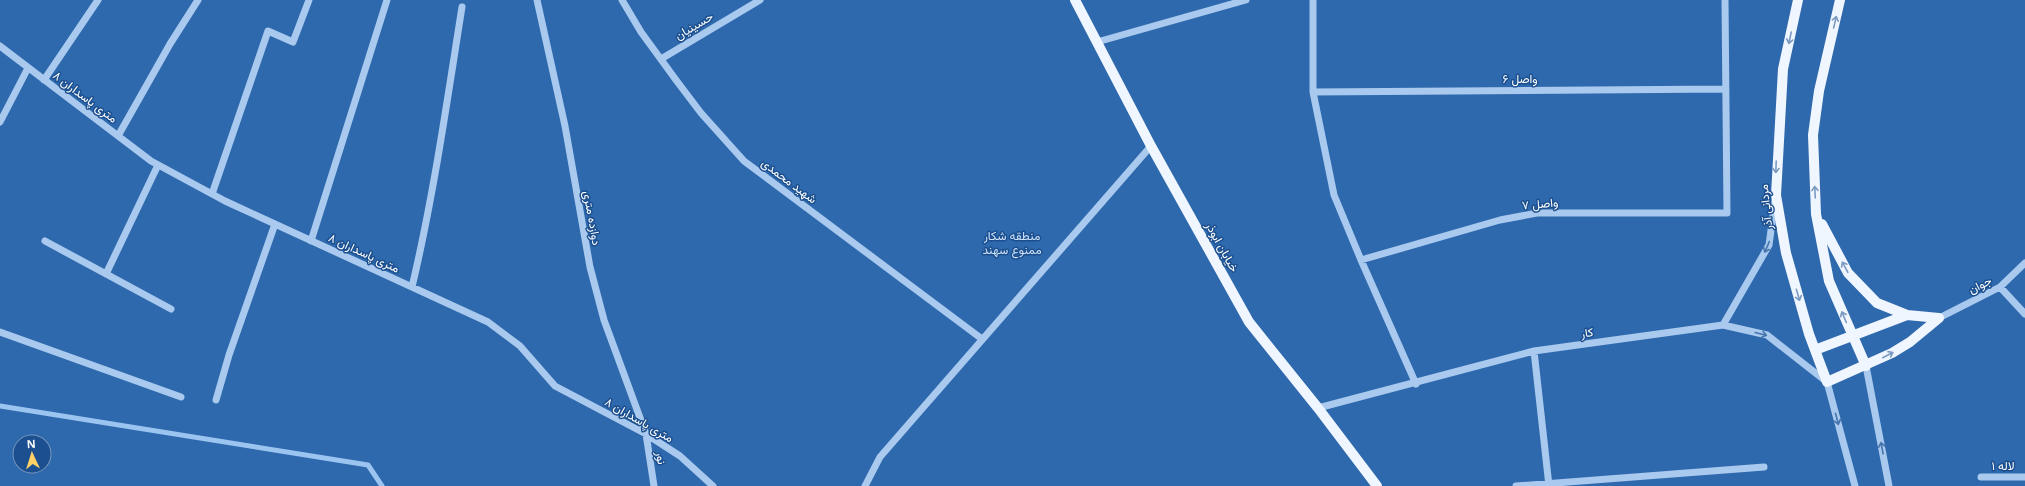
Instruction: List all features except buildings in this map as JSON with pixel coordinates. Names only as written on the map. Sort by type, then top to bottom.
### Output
[{"type":"main road","name":"خیابان ابوذر","points":[[1075,0],[1151,146],[1249,322],[1318,408],[1377,486]]},
{"type":"main road","name":"مردانی آذر","points":[[1798,0],[1783,69],[1776,195],[1786,253],[1815,350],[1827,382]]},
{"type":"main road","points":[[1840,0],[1819,91],[1813,135],[1816,214],[1829,281],[1866,366]]},
{"type":"main road","points":[[1816,214],[1848,273],[1876,303],[1907,316],[1939,318]]},
{"type":"main road","points":[[1815,350],[1907,316]]},
{"type":"main road","points":[[1827,382],[1866,366],[1910,342],[1939,318]]},
{"type":"street","points":[[44,80],[98,0]]},
{"type":"street","points":[[118,136],[170,44],[198,0]]},
{"type":"street","points":[[212,194],[268,31],[293,42],[309,0]]},
{"type":"street","points":[[311,241],[387,0]]},
{"type":"street","name":"دوازده متری","points":[[538,0],[565,126],[590,268],[604,320],[646,434]]},
{"type":"street","name":"شهید محمدی","points":[[622,0],[661,59],[701,113],[744,161],[982,339]]},
{"type":"street","name":"حسینیان","points":[[661,59],[760,0]]},
{"type":"street","points":[[1097,42],[1246,0]]},
{"type":"street","points":[[1313,0],[1314,92],[1334,195],[1360,260],[1416,384]]},
{"type":"street","points":[[1725,0],[1726,89]]},
{"type":"street","points":[[412,287],[427,221],[436,172],[462,7]]},
{"type":"street","name":"۸ متری پاسداران","points":[[0,46],[158,165],[212,194],[275,224],[488,322],[520,346],[555,386],[646,434],[680,456],[713,486]]},
{"type":"street","points":[[0,122],[28,68]]},
{"type":"street","name":"واصل ۶","points":[[1314,92],[1726,89]]},
{"type":"street","name":"واصل ۷","points":[[1360,260],[1500,220],[1537,213],[1727,213],[1726,89]]},
{"type":"street","points":[[865,486],[880,457],[1151,146]]},
{"type":"street","points":[[106,274],[158,165]]},
{"type":"street","points":[[1776,195],[1769,245],[1723,324],[1767,335],[1827,382],[1855,486]]},
{"type":"street","points":[[216,400],[229,355],[275,224]]},
{"type":"street","points":[[45,241],[171,309]]},
{"type":"street","name":"جوان","points":[[1939,318],[2000,286],[2025,263]]},
{"type":"street","points":[[2000,286],[2025,314]]},
{"type":"street","name":"کار","points":[[1318,408],[1416,384],[1534,351],[1723,324]]},
{"type":"street","points":[[0,332],[182,397]]},
{"type":"street","points":[[1534,351],[1549,484]]},
{"type":"street","points":[[1866,366],[1889,486]]},
{"type":"street","name":"نور","points":[[646,434],[654,486]]},
{"type":"street","points":[[1516,486],[1764,467]]},
{"type":"street","name":"لاله ۱","points":[[1981,477],[2025,477]]},
{"type":"green space","name":"منطقه شکار ممنوع سهند","points":[[0,0],[2025,0],[2025,486],[0,486]]},
{"type":"waterway","points":[[0,406],[368,465],[382,486]]}]
